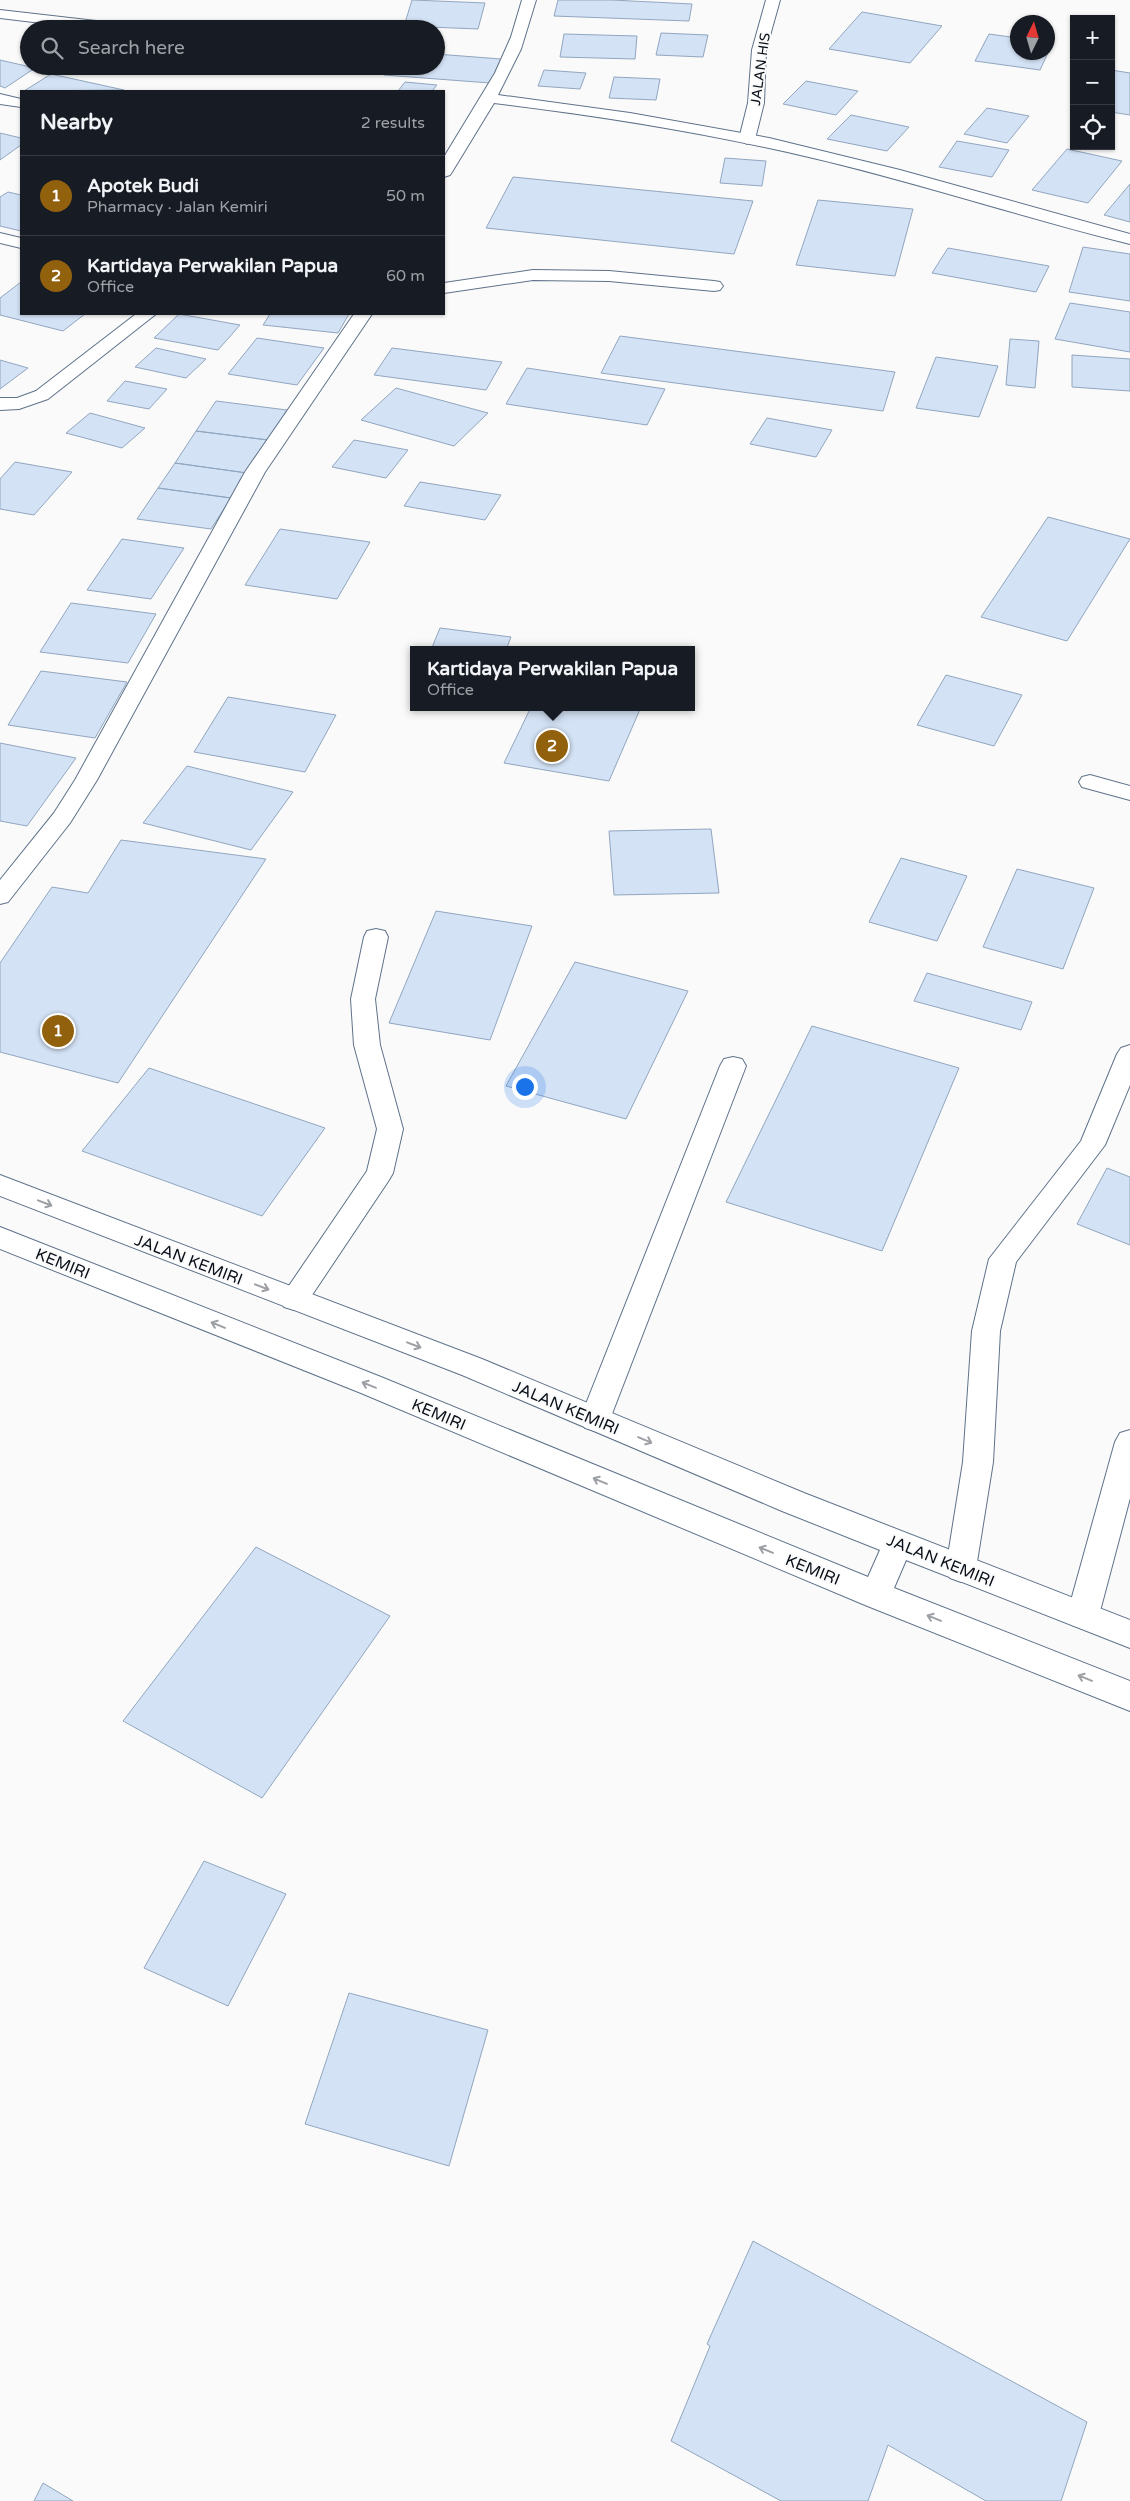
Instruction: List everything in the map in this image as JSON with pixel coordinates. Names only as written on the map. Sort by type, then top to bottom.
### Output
[{"type":"main road","points":[[445,170],[473,121],[490,98],[513,52],[525,21],[529,0]]},
{"type":"main road","name":"JALAN HIS","points":[[747,139],[756,103],[759,50],[773,0]]},
{"type":"main road","points":[[0,14],[52,20]]},
{"type":"main road","points":[[0,98],[20,103]]},
{"type":"main road","points":[[490,98],[676,124],[747,139],[860,164],[1130,239]]},
{"type":"main road","points":[[0,238],[20,243]]},
{"type":"main road","points":[[445,288],[533,275],[609,276],[714,286]]},
{"type":"main road","points":[[0,404],[19,403],[42,395],[146,315]]},
{"type":"main road","points":[[0,896],[62,818],[86,780],[255,472],[363,315]]},
{"type":"main road","points":[[0,421],[19,403]]},
{"type":"main road","points":[[1090,782],[1130,794]]},
{"type":"main road","points":[[294,1299],[380,1173],[390,1129],[375,1080],[368,1045],[363,999],[376,937]]},
{"type":"main road","points":[[962,1568],[978,1462],[986,1331],[1003,1259],[1092,1145],[1130,1054]]},
{"type":"main road","points":[[595,1419],[733,1066]]},
{"type":"main road","name":"JALAN KEMIRI","points":[[0,1185],[472,1367],[793,1502],[1130,1634]]},
{"type":"main road","name":"KEMIRI","points":[[0,1238],[371,1385],[876,1595]]},
{"type":"main road","points":[[1083,1615],[1130,1442]]},
{"type":"main road","points":[[898,1543],[876,1595],[1130,1696]]},
{"type":"building","points":[[412,0],[485,3],[478,29],[445,28],[445,20],[406,20]]},
{"type":"building","points":[[558,0],[612,0],[692,4],[689,21],[554,16]]},
{"type":"building","points":[[862,12],[942,26],[910,63],[829,49]]},
{"type":"building","points":[[661,33],[708,35],[703,57],[656,55]]},
{"type":"building","points":[[564,34],[637,36],[635,59],[560,57]]},
{"type":"building","points":[[989,34],[1010,37],[1010,60],[1045,60],[1040,70],[975,61]]},
{"type":"building","points":[[445,55],[501,59],[490,83],[384,75],[445,75]]},
{"type":"building","points":[[0,60],[20,65],[20,75],[24,75],[5,88],[0,86]]},
{"type":"building","points":[[544,70],[586,73],[580,89],[538,86]]},
{"type":"building","points":[[1115,71],[1130,73],[1130,115],[1115,113]]},
{"type":"building","points":[[49,75],[56,75],[124,90],[26,90]]},
{"type":"building","points":[[614,77],[660,79],[656,100],[609,98]]},
{"type":"building","points":[[806,81],[858,91],[836,115],[783,104]]},
{"type":"building","points":[[405,82],[437,85],[433,90],[399,90]]},
{"type":"building","points":[[987,108],[1029,116],[1007,143],[964,134]]},
{"type":"building","points":[[851,115],[909,127],[887,151],[827,139]]},
{"type":"building","points":[[0,133],[20,138],[20,146],[0,160]]},
{"type":"building","points":[[957,141],[1009,150],[992,177],[939,167]]},
{"type":"building","points":[[1067,149],[1122,161],[1088,203],[1032,190]]},
{"type":"building","points":[[725,158],[766,161],[762,186],[720,183]]},
{"type":"building","points":[[513,177],[753,201],[734,254],[486,228]]},
{"type":"building","points":[[1130,184],[1130,222],[1104,215]]},
{"type":"building","points":[[8,192],[20,195],[20,231],[0,226],[0,197]]},
{"type":"building","points":[[818,200],[913,209],[895,276],[796,265]]},
{"type":"building","points":[[1083,247],[1130,254],[1130,301],[1069,292]]},
{"type":"building","points":[[948,248],[1049,266],[1036,292],[932,273]]},
{"type":"building","points":[[20,283],[20,315],[84,315],[63,331],[0,315],[0,298]]},
{"type":"building","points":[[1070,303],[1130,312],[1130,352],[1055,339]]},
{"type":"building","points":[[178,315],[240,325],[218,350],[154,338]]},
{"type":"building","points":[[269,315],[348,315],[338,333],[263,325]]},
{"type":"building","points":[[620,336],[895,372],[883,411],[601,373]]},
{"type":"building","points":[[257,338],[324,348],[297,385],[228,374]]},
{"type":"building","points":[[1010,339],[1039,341],[1035,388],[1006,385]]},
{"type":"building","points":[[156,348],[206,359],[186,378],[135,367]]},
{"type":"building","points":[[392,348],[502,362],[486,390],[374,375]]},
{"type":"building","points":[[1072,355],[1130,359],[1130,391],[1072,387]]},
{"type":"building","points":[[936,357],[998,366],[979,417],[916,408]]},
{"type":"building","points":[[0,360],[28,368],[0,389]]},
{"type":"building","points":[[527,368],[665,389],[647,425],[506,404]]},
{"type":"building","points":[[125,381],[167,389],[149,409],[107,401]]},
{"type":"building","points":[[396,388],[488,413],[454,446],[361,420]]},
{"type":"building","points":[[216,401],[287,410],[268,440],[196,431]]},
{"type":"building","points":[[90,413],[145,428],[122,448],[66,433]]},
{"type":"building","points":[[767,418],[832,430],[816,457],[750,444]]},
{"type":"building","points":[[196,431],[268,440],[247,473],[175,463]]},
{"type":"building","points":[[354,440],[408,450],[386,478],[332,467]]},
{"type":"building","points":[[15,462],[72,472],[34,515],[0,509],[0,479]]},
{"type":"building","points":[[175,463],[247,473],[231,498],[158,488]]},
{"type":"building","points":[[420,482],[501,495],[485,520],[404,506]]},
{"type":"building","points":[[158,488],[231,498],[211,529],[137,519]]},
{"type":"building","points":[[1048,517],[1130,539],[1067,641],[981,617]]},
{"type":"building","points":[[280,529],[370,542],[337,599],[245,585]]},
{"type":"building","points":[[122,539],[184,548],[151,599],[87,590]]},
{"type":"building","points":[[71,603],[156,614],[128,663],[40,652]]},
{"type":"building","points":[[440,628],[511,637],[508,646],[433,646]]},
{"type":"building","points":[[41,671],[127,682],[95,738],[8,725]]},
{"type":"building","points":[[946,675],[1022,695],[994,746],[917,725]]},
{"type":"building","points":[[228,697],[336,715],[305,772],[194,752]]},
{"type":"building","points":[[529,711],[639,711],[609,781],[504,763]]},
{"type":"building","points":[[0,743],[76,758],[27,826],[0,821]]},
{"type":"building","points":[[187,766],[293,792],[251,850],[143,823]]},
{"type":"building","points":[[711,829],[719,893],[614,895],[609,831]]},
{"type":"building","points":[[121,840],[266,859],[118,1083],[0,1052],[0,963],[52,887],[88,893]]},
{"type":"building","points":[[901,858],[967,876],[937,941],[869,922]]},
{"type":"building","points":[[1017,869],[1094,888],[1063,969],[983,947]]},
{"type":"building","points":[[436,911],[532,926],[490,1040],[389,1023]]},
{"type":"building","points":[[575,962],[688,991],[626,1119],[506,1086]]},
{"type":"building","points":[[927,973],[1032,1002],[1021,1030],[914,1001]]},
{"type":"building","points":[[812,1026],[959,1068],[882,1251],[726,1202]]},
{"type":"building","points":[[149,1068],[325,1128],[262,1216],[82,1151]]},
{"type":"building","points":[[1107,1168],[1130,1177],[1130,1245],[1077,1224]]},
{"type":"building","points":[[256,1547],[390,1616],[262,1798],[123,1721]]},
{"type":"building","points":[[204,1861],[286,1894],[228,2006],[144,1968]]},
{"type":"building","points":[[349,1993],[488,2030],[449,2166],[305,2124]]},
{"type":"building","points":[[753,2241],[1087,2422],[1061,2501],[986,2501],[888,2445],[868,2501],[781,2501],[671,2441],[710,2346],[707,2344]]},
{"type":"building","points":[[43,2483],[73,2501],[34,2501]]},
{"type":"place","name":"Kartidaya Perwakilan Papua","points":[[552,746]]},
{"type":"place","name":"Apotek Budi","points":[[58,1031]]}]
